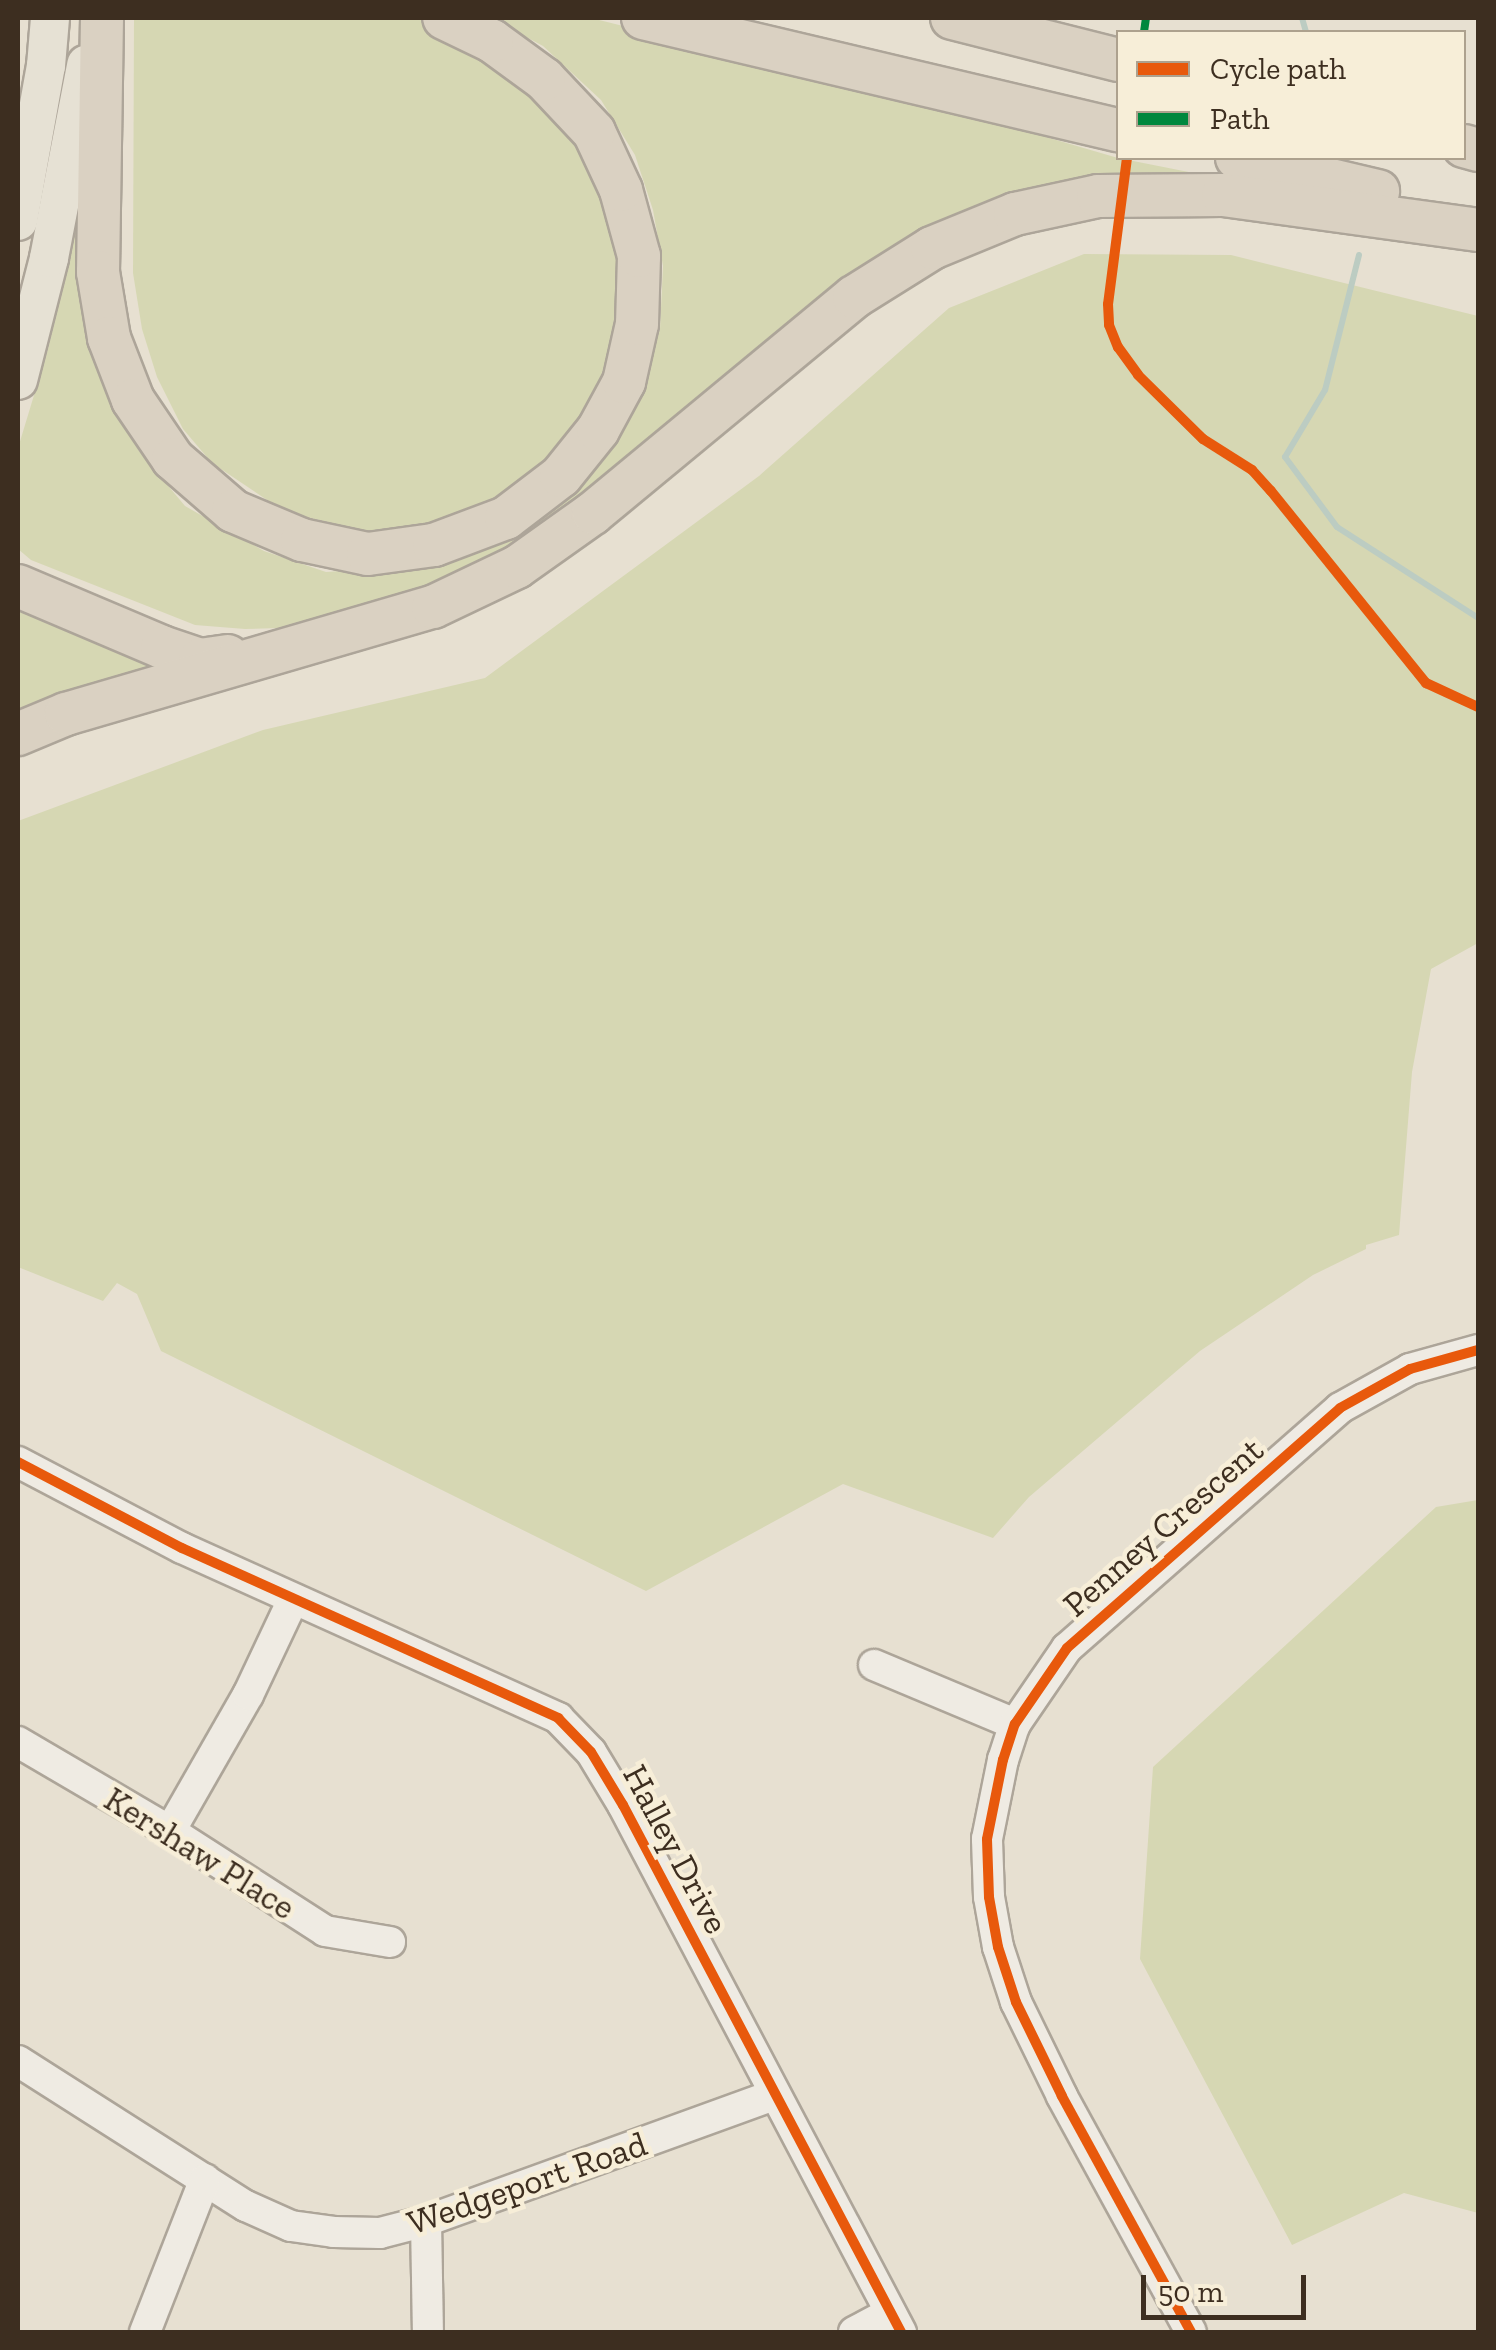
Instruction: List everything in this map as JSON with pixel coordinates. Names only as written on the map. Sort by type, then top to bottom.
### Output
[{"type":"highway","points":[[102,18],[98,272],[109,338],[133,400],[173,458],[233,511],[302,540],[368,554],[434,545],[506,518],[561,476],[598,430],[624,382],[637,324],[639,256],[622,190],[594,132],[544,79],[492,41],[444,18]]},
{"type":"highway","points":[[642,18],[1116,130]]},
{"type":"highway","points":[[952,18],[1116,59]]},
{"type":"highway","points":[[1073,18],[1116,30]]},
{"type":"highway","points":[[1246,160],[1478,214]]},
{"type":"highway","points":[[18,734],[66,714],[433,607],[517,567],[594,512],[854,297],[932,248],[1015,214],[1098,196],[1223,195],[1478,230]]},
{"type":"highway","points":[[18,586],[200,660],[294,648]]},
{"type":"main road","points":[[18,220],[46,66],[50,18]]},
{"type":"main road","points":[[18,380],[76,131],[92,18]]},
{"type":"street","name":"Penney Crescent","points":[[1192,2332],[1062,2096],[1016,2002],[998,1947],[989,1897],[988,1839],[1015,1724],[1068,1648],[1096,1619],[1340,1408],[1410,1369],[1478,1350]]},
{"type":"street","name":"Halley Drive","points":[[18,1462],[293,1600],[521,1698],[558,1718],[592,1752],[896,2322]]},
{"type":"street","points":[[170,1831],[248,1694],[293,1600]]},
{"type":"street","points":[[874,1666],[1015,1724]]},
{"type":"street","name":"Kershaw Place","points":[[18,1742],[170,1831],[325,1930],[390,1942]]},
{"type":"street","name":"Wedgeport Road","points":[[18,2061],[246,2206],[290,2226],[380,2233],[426,2221],[776,2094]]},
{"type":"street","points":[[146,2332],[205,2179]]},
{"type":"street","points":[[426,2221],[428,2332]]},
{"type":"street","points":[[854,2332],[896,2322]]},
{"type":"green space","points":[[134,18],[425,18],[495,55],[598,158],[628,260],[610,361],[571,433],[523,490],[428,528],[370,532],[285,512],[212,463],[183,429],[157,377],[142,329],[133,273]]},
{"type":"green space","points":[[491,18],[591,18],[905,96],[1116,160],[1219,178],[1145,173],[1069,180],[1001,197],[907,236],[859,268],[558,524],[433,587],[280,628],[195,625],[31,560],[18,549],[18,448],[48,349],[92,157],[85,319],[108,397],[139,451],[185,506],[264,551],[326,572],[387,568],[450,554],[641,389],[660,329],[663,266],[653,210],[635,155],[601,100],[543,46]]},
{"type":"green space","points":[[1084,254],[1231,255],[1478,316],[1478,943],[1431,969],[1412,1072],[1399,1235],[1366,1245],[1366,1249],[1313,1275],[1200,1351],[1029,1497],[993,1538],[843,1484],[646,1591],[161,1351],[137,1294],[117,1283],[103,1301],[18,1267],[18,821],[263,730],[485,678],[759,476],[949,308]]},
{"type":"green space","points":[[18,594],[190,668],[18,720]]},
{"type":"green space","points":[[1478,1500],[1478,2213],[1404,2193],[1292,2245],[1140,1959],[1153,1767],[1436,1507]]},
{"type":"waterway","points":[[1302,18],[1305,30]]},
{"type":"waterway","points":[[1359,255],[1325,390],[1285,457],[1337,527],[1478,618]]},
{"type":"marked path","points":[[1144,30],[1146,18]]},
{"type":"cycle path","points":[[1127,160],[1108,304],[1109,325],[1118,347],[1138,375],[1203,439],[1252,470],[1426,683],[1478,707]]},
{"type":"cycle path","points":[[1191,2332],[1062,2096],[1016,2002],[998,1947],[989,1897],[987,1839],[1003,1760],[1015,1724],[1067,1648],[1340,1408],[1410,1369],[1478,1350]]},
{"type":"cycle path","points":[[18,1462],[182,1548],[558,1718],[591,1752],[623,1805],[901,2332]]}]
